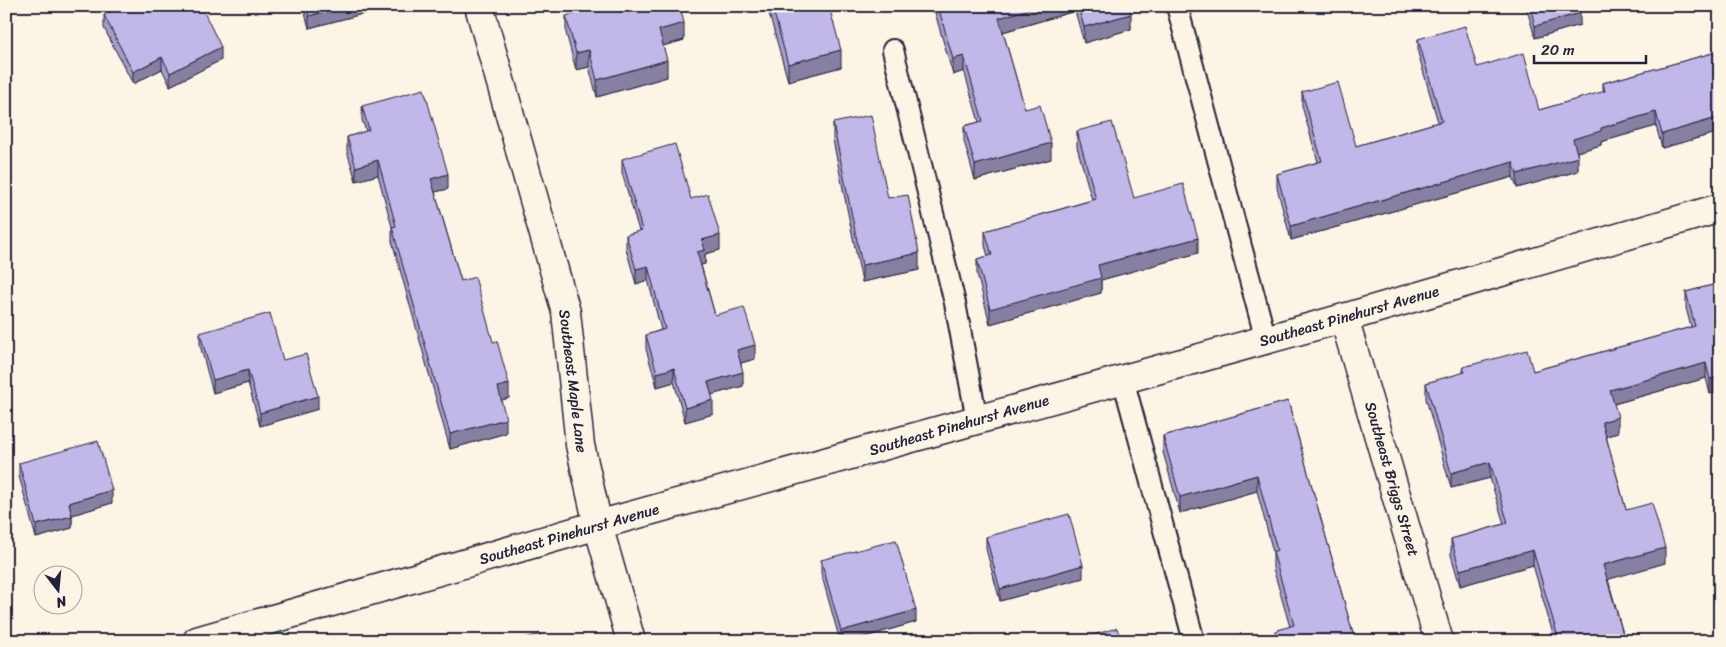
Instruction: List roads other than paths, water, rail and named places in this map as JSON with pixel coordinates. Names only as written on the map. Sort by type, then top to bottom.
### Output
[{"type":"street","name":"Southeast Maple Lane","points":[[480,6],[566,312],[580,445],[598,525],[631,641]]},
{"type":"street","name":"Southeast Pinehurst Avenue","points":[[197,641],[598,525],[1344,318],[1720,208]]},
{"type":"street","name":"Southeast Briggs Street","points":[[1344,318],[1439,641]]},
{"type":"lane","points":[[1177,6],[1266,340]]},
{"type":"lane","points":[[894,50],[955,303],[977,420]]},
{"type":"lane","points":[[1123,379],[1194,641]]}]
